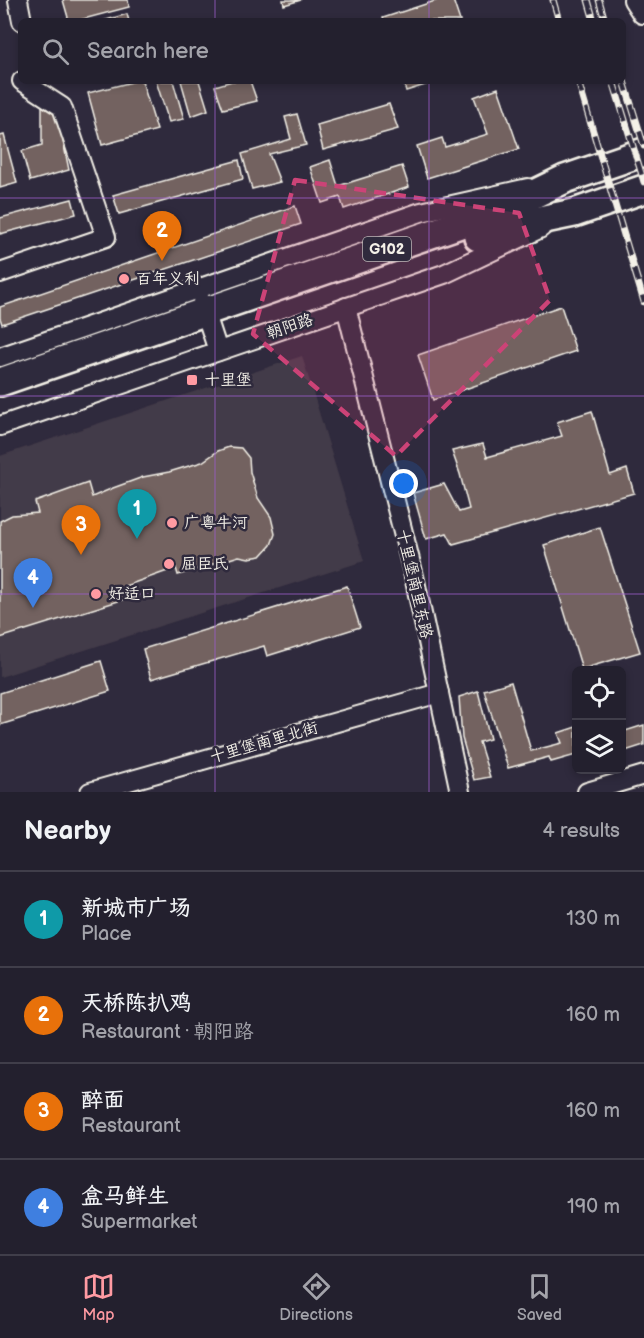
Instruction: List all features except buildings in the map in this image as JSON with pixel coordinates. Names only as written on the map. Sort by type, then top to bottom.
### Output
[{"type":"highway","name":"朝阳路","points":[[0,400],[501,210],[565,179],[644,152]]},
{"type":"highway","name":"朝阳路","points":[[0,382],[506,227],[574,213],[644,189]]},
{"type":"street","points":[[18,0],[21,18]]},
{"type":"street","points":[[633,0],[644,14]]},
{"type":"street","points":[[0,273],[106,237],[62,107],[27,84]]},
{"type":"street","name":"朝阳路","points":[[0,357],[208,320],[346,308],[444,274],[574,213]]},
{"type":"street","name":"十里堡南里东路","points":[[346,308],[414,576],[460,792]]},
{"type":"street","name":"朝阳路","points":[[0,426],[208,320]]},
{"type":"street","name":"十里堡南里北街","points":[[90,792],[439,693]]},
{"type":"street","points":[[588,792],[644,775]]},
{"type":"highlighted area","points":[[295,180],[519,213],[550,300],[396,456],[253,334]]},
{"type":"shaded area","points":[[302,356],[364,561],[0,677],[0,456]]},
{"type":"railway","points":[[553,0],[558,18]]},
{"type":"railway","points":[[588,0],[593,18]]},
{"type":"railway","points":[[599,0],[604,18]]},
{"type":"railway","points":[[579,84],[644,302]]},
{"type":"railway","points":[[614,84],[644,182]]},
{"type":"railway","points":[[625,84],[644,146]]},
{"type":"place","name":"天桥陈扒鸡","points":[[162,261]]},
{"type":"place","name":"百年义利","points":[[124,279]]},
{"type":"place","name":"十里堡","points":[[192,380]]},
{"type":"place","name":"广粤牛河","points":[[172,523]]},
{"type":"place","name":"新城市广场","points":[[137,539]]},
{"type":"place","name":"醉面","points":[[81,555]]},
{"type":"place","name":"屈臣氏","points":[[169,564]]},
{"type":"place","name":"好适口","points":[[96,594]]},
{"type":"place","name":"盒马鲜生","points":[[33,608]]}]
